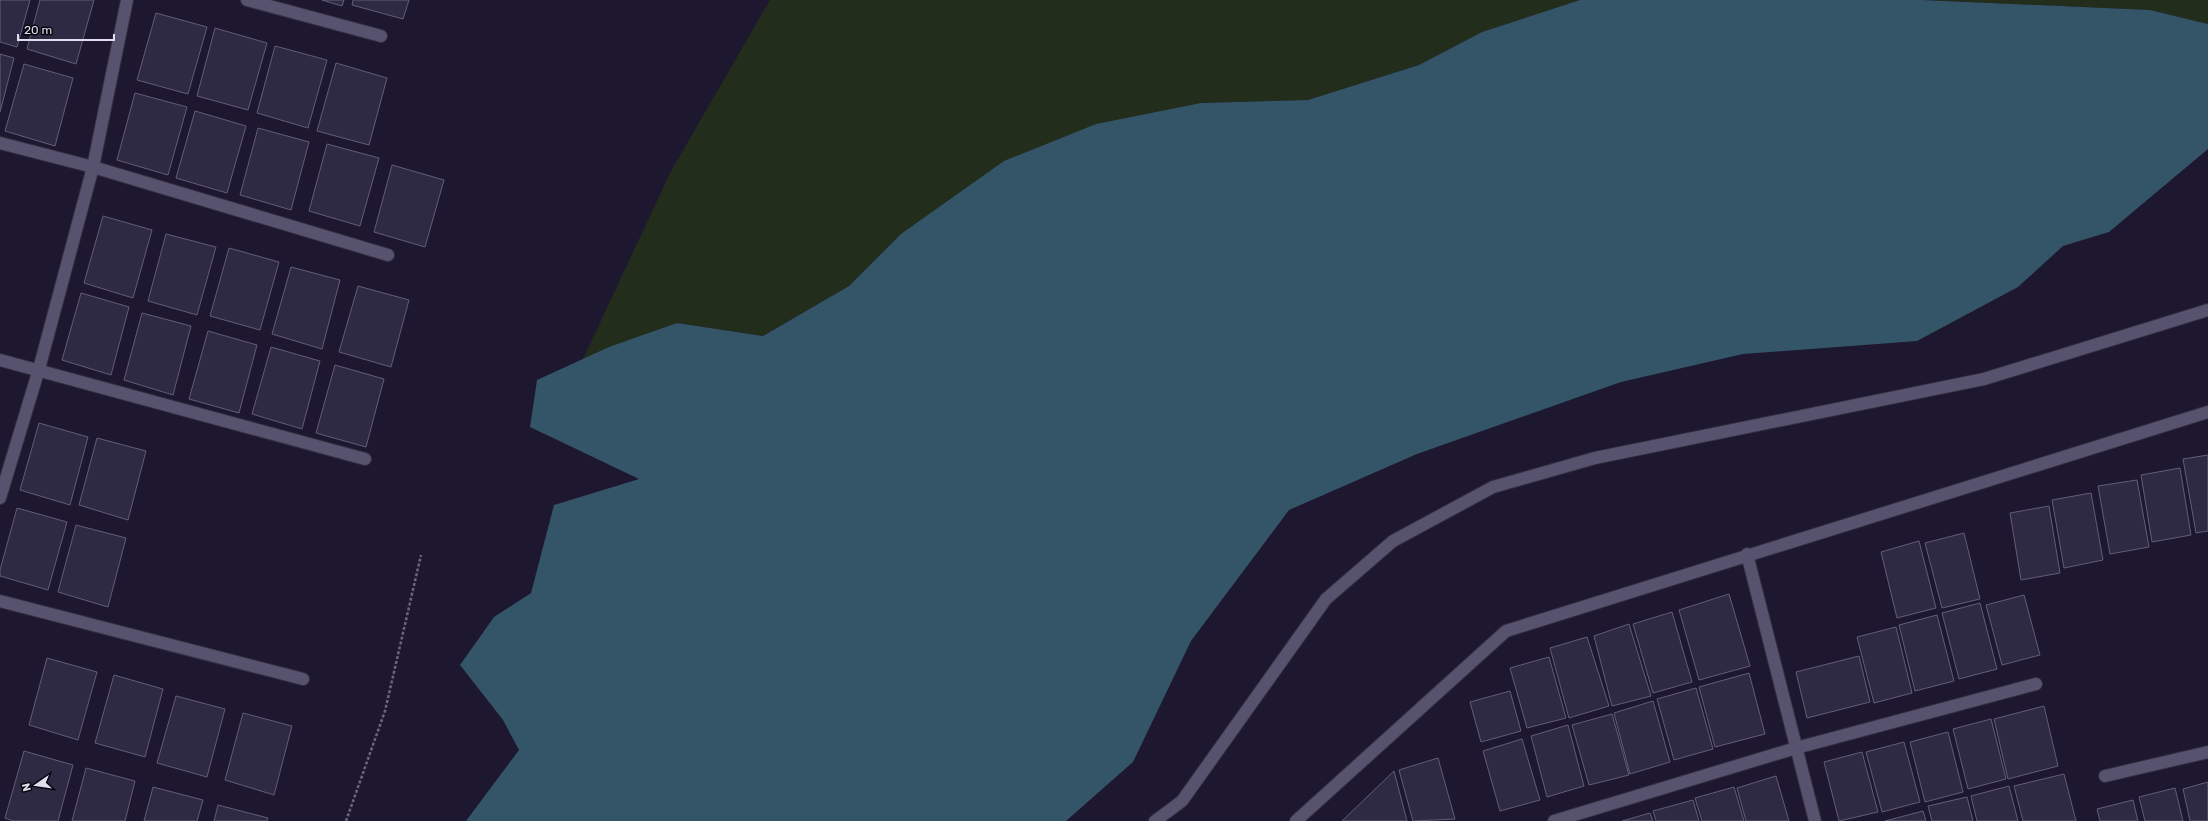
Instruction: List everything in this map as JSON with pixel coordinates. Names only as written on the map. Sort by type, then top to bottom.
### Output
[{"type":"street","points":[[0,498],[39,369],[93,167],[127,0]]},
{"type":"street","points":[[247,0],[382,36]]},
{"type":"street","points":[[0,143],[93,167],[388,255]]},
{"type":"street","points":[[1155,821],[1182,801],[1326,599],[1393,541],[1493,487],[1594,458],[1984,379],[2208,310]]},
{"type":"street","points":[[0,360],[39,369],[365,459]]},
{"type":"street","points":[[1296,821],[1506,631],[1747,554],[2208,412]]},
{"type":"street","points":[[1747,554],[1815,821]]},
{"type":"street","points":[[0,601],[303,679]]},
{"type":"street","points":[[1554,821],[1796,748],[2036,684]]},
{"type":"street","points":[[2105,776],[2208,752]]},
{"type":"path","points":[[346,821],[385,711],[421,555]]},
{"type":"green space","points":[[770,0],[1580,0],[1482,32],[1419,65],[1308,100],[1201,103],[901,234],[849,286],[763,336],[677,323],[583,359],[671,171]]},
{"type":"green space","points":[[1922,0],[2208,0],[2208,24],[2150,10]]},
{"type":"water","points":[[1580,0],[1922,0],[2150,10],[2208,24],[2208,149],[2109,232],[2063,246],[2018,287],[1917,341],[1743,354],[1621,382],[1417,454],[1289,510],[1191,641],[1133,762],[1066,821],[466,821],[519,750],[503,720],[460,665],[494,617],[531,593],[554,505],[639,479],[530,427],[537,380],[609,347],[677,323],[763,336],[849,286],[901,234],[1004,161],[1096,124],[1201,103],[1308,100],[1419,65],[1482,32]]},
{"type":"building","points":[[0,0],[30,0],[17,47],[0,42]]},
{"type":"building","points":[[40,0],[94,0],[76,64],[27,49]]},
{"type":"building","points":[[322,0],[344,0],[342,6]]},
{"type":"building","points":[[353,0],[409,0],[403,19],[352,5]]},
{"type":"building","points":[[156,13],[207,27],[188,94],[137,80]]},
{"type":"building","points":[[215,28],[267,43],[248,110],[197,96]]},
{"type":"building","points":[[275,46],[327,60],[308,128],[257,113]]},
{"type":"building","points":[[0,54],[14,58],[0,112]]},
{"type":"building","points":[[336,63],[387,78],[369,145],[317,131]]},
{"type":"building","points":[[24,64],[73,78],[55,146],[5,131]]},
{"type":"building","points":[[135,93],[187,107],[168,175],[117,160]]},
{"type":"building","points":[[195,111],[246,126],[227,193],[176,178]]},
{"type":"building","points":[[258,128],[309,142],[291,210],[240,195]]},
{"type":"building","points":[[327,144],[379,158],[360,226],[309,211]]},
{"type":"building","points":[[392,165],[444,180],[425,247],[374,232]]},
{"type":"building","points":[[103,216],[152,230],[133,298],[84,283]]},
{"type":"building","points":[[166,234],[216,247],[197,315],[148,301]]},
{"type":"building","points":[[229,248],[279,262],[260,330],[210,316]]},
{"type":"building","points":[[291,267],[340,280],[322,349],[272,334]]},
{"type":"building","points":[[358,286],[409,300],[391,367],[339,352]]},
{"type":"building","points":[[81,293],[129,307],[111,375],[62,360]]},
{"type":"building","points":[[142,313],[191,326],[173,395],[124,380]]},
{"type":"building","points":[[208,331],[257,345],[239,413],[189,399]]},
{"type":"building","points":[[271,347],[320,361],[302,429],[252,414]]},
{"type":"building","points":[[335,365],[384,379],[366,447],[316,433]]},
{"type":"building","points":[[39,423],[88,437],[70,505],[20,490]]},
{"type":"building","points":[[97,438],[146,451],[128,520],[79,505]]},
{"type":"building","points":[[2208,455],[2208,531],[2196,533],[2183,459]]},
{"type":"building","points":[[2180,468],[2191,535],[2152,542],[2141,475]]},
{"type":"building","points":[[2137,480],[2149,547],[2110,554],[2098,486]]},
{"type":"building","points":[[2091,493],[2103,560],[2064,568],[2052,500]]},
{"type":"building","points":[[2049,506],[2060,573],[2021,580],[2010,513]]},
{"type":"building","points":[[17,508],[67,522],[48,590],[0,576],[0,570]]},
{"type":"building","points":[[76,525],[126,538],[108,607],[58,592]]},
{"type":"building","points":[[1964,533],[1980,599],[1942,608],[1925,543]]},
{"type":"building","points":[[1919,541],[1936,608],[1897,618],[1881,552]]},
{"type":"building","points":[[1729,594],[1750,666],[1699,680],[1679,610]]},
{"type":"building","points":[[2024,595],[2040,655],[2002,665],[1986,605]]},
{"type":"building","points":[[1980,603],[1997,669],[1959,679],[1942,613]]},
{"type":"building","points":[[1672,612],[1692,682],[1653,693],[1633,624]]},
{"type":"building","points":[[1937,615],[1954,681],[1915,691],[1899,625]]},
{"type":"building","points":[[1629,624],[1651,696],[1612,706],[1594,636]]},
{"type":"building","points":[[1896,627],[1912,693],[1874,703],[1857,637]]},
{"type":"building","points":[[1587,637],[1609,706],[1569,718],[1550,648]]},
{"type":"building","points":[[1859,656],[1870,702],[1807,718],[1796,672]]},
{"type":"building","points":[[1549,657],[1566,718],[1527,728],[1510,668]]},
{"type":"building","points":[[47,658],[97,672],[78,740],[29,725]]},
{"type":"building","points":[[1749,673],[1765,734],[1715,747],[1699,687]]},
{"type":"building","points":[[114,675],[163,689],[145,757],[95,743]]},
{"type":"building","points":[[1696,688],[1713,749],[1674,760],[1657,699]]},
{"type":"building","points":[[1510,691],[1521,731],[1481,742],[1470,702]]},
{"type":"building","points":[[176,696],[225,709],[207,777],[157,763]]},
{"type":"building","points":[[1653,701],[1670,762],[1630,774],[1614,713]]},
{"type":"building","points":[[2044,706],[2058,766],[2008,779],[1994,719]]},
{"type":"building","points":[[243,713],[292,726],[274,795],[225,780]]},
{"type":"building","points":[[1612,714],[1629,775],[1589,785],[1572,725]]},
{"type":"building","points":[[1991,719],[2006,779],[1968,789],[1953,729]]},
{"type":"building","points":[[1568,725],[1584,786],[1547,797],[1531,736]]},
{"type":"building","points":[[1948,732],[1963,792],[1925,802],[1910,742]]},
{"type":"building","points":[[1522,739],[1540,800],[1500,811],[1483,751]]},
{"type":"building","points":[[1904,742],[1920,802],[1882,812],[1866,752]]},
{"type":"building","points":[[24,751],[73,765],[58,821],[13,821],[5,818]]},
{"type":"building","points":[[1862,752],[1878,812],[1839,821],[1824,762]]},
{"type":"building","points":[[1438,758],[1455,819],[1413,821],[1399,770]]},
{"type":"building","points":[[86,768],[135,781],[125,821],[72,821]]},
{"type":"building","points":[[1394,771],[1407,821],[1342,821]]},
{"type":"building","points":[[2064,774],[2076,821],[2023,821],[2014,786]]},
{"type":"building","points":[[1776,776],[1789,821],[1746,821],[1737,788]]},
{"type":"building","points":[[2208,782],[2208,821],[2190,821],[2183,789]]},
{"type":"building","points":[[2009,786],[2018,821],[1977,821],[1971,796]]},
{"type":"building","points":[[153,787],[203,800],[197,821],[144,821]]},
{"type":"building","points":[[1734,787],[1744,821],[1702,821],[1695,798]]},
{"type":"building","points":[[2175,788],[2183,821],[2145,821],[2139,797]]},
{"type":"building","points":[[1967,797],[1973,821],[1932,821],[1928,806]]},
{"type":"building","points":[[1693,800],[1699,821],[1656,821],[1653,811]]},
{"type":"building","points":[[2133,800],[2138,821],[2100,821],[2097,809]]},
{"type":"building","points":[[218,805],[268,818],[267,821],[214,821]]},
{"type":"building","points":[[1923,811],[1926,821],[1885,821]]},
{"type":"building","points":[[1650,813],[1653,821],[1622,821]]}]
